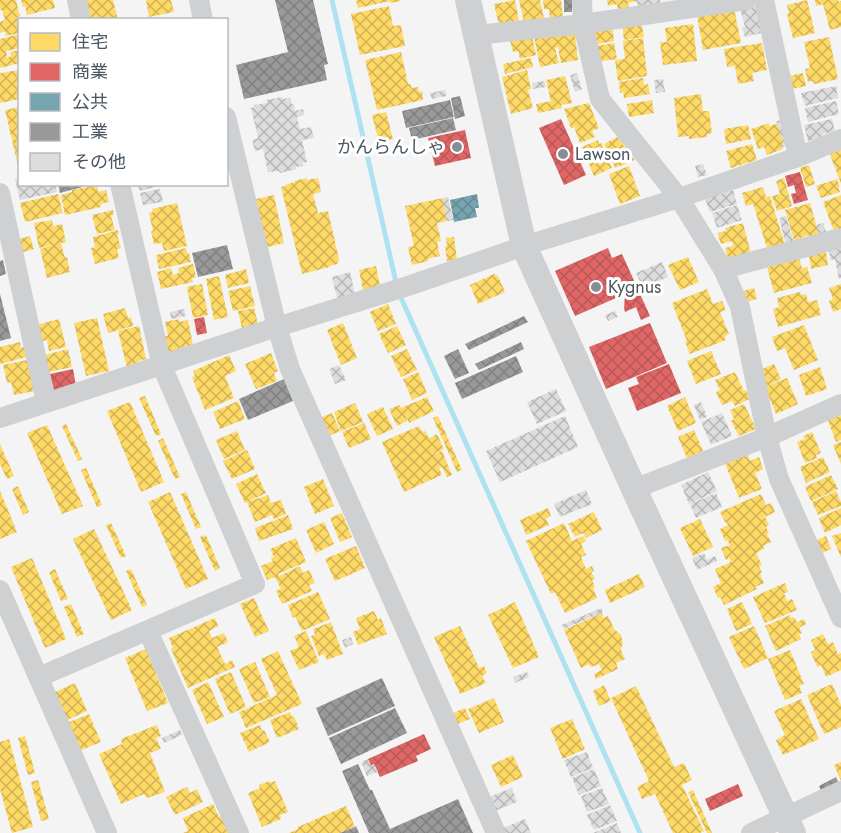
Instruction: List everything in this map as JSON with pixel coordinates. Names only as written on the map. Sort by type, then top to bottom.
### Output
[{"type":"street","points":[[77,0],[81,18]]},
{"type":"street","points":[[199,0],[203,18]]},
{"type":"street","points":[[468,0],[524,246],[789,825]]},
{"type":"street","points":[[582,0],[583,24],[600,99],[680,198],[723,269],[740,307],[767,437],[779,479],[838,605]]},
{"type":"street","points":[[476,35],[583,24],[746,0]]},
{"type":"street","points":[[764,0],[798,157]]},
{"type":"street","points":[[228,125],[277,327],[290,369],[496,833]]},
{"type":"street","points":[[0,418],[277,327],[398,290],[524,246],[680,198],[798,157],[841,139]]},
{"type":"street","points":[[39,677],[255,584],[162,366],[120,186]]},
{"type":"street","points":[[0,193],[46,402]]},
{"type":"street","points":[[723,269],[841,238]]},
{"type":"street","points":[[634,489],[767,437],[841,404]]},
{"type":"street","points":[[0,590],[107,833]]},
{"type":"street","points":[[148,630],[239,833]]},
{"type":"street","points":[[751,833],[789,825],[841,791]]},
{"type":"building: 住宅","points":[[0,0],[16,0],[20,16],[17,17],[18,33],[6,36],[5,31],[0,33],[0,22],[5,20],[0,10]]},
{"type":"building: 住宅","points":[[21,0],[53,0],[55,8],[27,15]]},
{"type":"building: 住宅","points":[[84,0],[113,0],[118,18],[88,18]]},
{"type":"building: 住宅","points":[[146,0],[171,0],[174,12],[149,17]]},
{"type":"building: 住宅","points":[[356,0],[400,0],[400,1],[358,8]]},
{"type":"building: 住宅","points":[[515,0],[519,21],[499,25],[494,4]]},
{"type":"building: 住宅","points":[[519,0],[540,0],[544,18],[524,22]]},
{"type":"building: 住宅","points":[[543,0],[561,0],[563,18],[550,20],[549,9],[544,9]]},
{"type":"building: 住宅","points":[[607,0],[636,1],[628,3],[629,8],[618,10],[617,4],[608,6]]},
{"type":"building: 住宅","points":[[807,0],[815,33],[793,38],[787,5]]},
{"type":"building: 住宅","points":[[815,0],[841,1],[841,27],[830,30],[823,4],[816,6]]},
{"type":"building: 住宅","points":[[389,6],[393,26],[401,25],[405,46],[360,55],[351,14]]},
{"type":"building: 住宅","points":[[734,8],[741,43],[703,50],[697,15]]},
{"type":"building: 住宅","points":[[641,21],[644,37],[624,40],[622,23]]},
{"type":"building: 住宅","points":[[693,24],[697,61],[663,65],[660,42],[667,42],[665,28]]},
{"type":"building: 住宅","points":[[612,25],[614,41],[593,45],[591,33]]},
{"type":"building: 住宅","points":[[18,34],[18,48],[6,51],[7,58],[11,56],[10,52],[18,50],[18,64],[0,68],[0,39]]},
{"type":"building: 住宅","points":[[575,34],[578,60],[561,63],[558,47],[555,48],[559,63],[540,67],[534,36]]},
{"type":"building: 住宅","points":[[532,36],[536,55],[520,59],[518,51],[513,52],[510,40]]},
{"type":"building: 住宅","points":[[829,37],[838,79],[814,84],[813,81],[808,82],[805,69],[810,68],[804,42]]},
{"type":"building: 住宅","points":[[643,38],[647,76],[618,81],[615,60],[625,59],[623,41]]},
{"type":"building: 住宅","points":[[614,43],[617,59],[595,62],[597,46]]},
{"type":"building: 住宅","points":[[762,43],[767,70],[752,73],[754,81],[738,84],[735,66],[727,67],[724,49]]},
{"type":"building: 住宅","points":[[401,52],[408,84],[412,88],[418,87],[419,92],[422,91],[423,100],[377,110],[365,60]]},
{"type":"building: 住宅","points":[[531,58],[533,67],[505,74],[503,64]]},
{"type":"building: 住宅","points":[[18,70],[18,99],[0,103],[0,73]]},
{"type":"building: 住宅","points":[[527,70],[531,89],[528,90],[533,108],[511,114],[502,77]]},
{"type":"building: 住宅","points":[[803,73],[806,86],[792,89],[789,76]]},
{"type":"building: 住宅","points":[[565,76],[572,103],[561,105],[562,108],[538,113],[536,104],[551,101],[546,80]]},
{"type":"building: 住宅","points":[[643,78],[644,85],[648,84],[650,94],[624,98],[623,92],[620,93],[619,82]]},
{"type":"building: 住宅","points":[[701,94],[703,111],[709,111],[712,133],[707,134],[707,137],[689,139],[689,136],[678,137],[674,98]]},
{"type":"building: 住宅","points":[[652,100],[654,113],[629,117],[627,104]]},
{"type":"building: 住宅","points":[[589,103],[599,128],[592,131],[595,137],[580,143],[564,109]]},
{"type":"building: 住宅","points":[[18,107],[18,166],[5,110]]},
{"type":"building: 住宅","points":[[386,112],[393,139],[379,142],[372,115]]},
{"type":"building: 住宅","points":[[769,123],[769,126],[777,124],[784,143],[781,144],[783,149],[767,155],[764,147],[758,149],[751,129]]},
{"type":"building: 住宅","points":[[748,125],[751,139],[726,144],[724,129]]},
{"type":"building: 住宅","points":[[617,137],[635,160],[615,168],[604,144]]},
{"type":"building: 住宅","points":[[598,140],[612,168],[594,176],[582,147]]},
{"type":"building: 住宅","points":[[752,144],[757,160],[731,168],[726,151]]},
{"type":"building: 住宅","points":[[841,148],[841,184],[829,152]]},
{"type":"building: 住宅","points":[[809,165],[815,184],[806,187],[800,168]]},
{"type":"building: 住宅","points":[[629,166],[640,196],[620,204],[609,174]]},
{"type":"building: 住宅","points":[[307,178],[307,180],[318,178],[321,192],[313,194],[318,213],[328,211],[339,259],[337,264],[330,267],[302,274],[281,187]]},
{"type":"building: 住宅","points":[[784,178],[792,206],[777,211],[772,196],[780,194],[776,181]]},
{"type":"building: 住宅","points":[[837,179],[840,192],[821,198],[816,186]]},
{"type":"building: 住宅","points":[[97,186],[98,192],[106,190],[109,202],[101,204],[101,207],[65,215],[61,195],[72,192],[72,190]]},
{"type":"building: 住宅","points":[[763,187],[766,197],[770,196],[785,245],[768,251],[753,204],[746,206],[742,193]]},
{"type":"building: 住宅","points":[[58,194],[63,213],[25,222],[20,203]]},
{"type":"building: 住宅","points":[[274,195],[284,243],[263,248],[252,200]]},
{"type":"building: 住宅","points":[[841,195],[841,231],[835,234],[823,202]]},
{"type":"building: 住宅","points":[[443,198],[447,221],[437,223],[441,241],[437,242],[440,256],[412,265],[408,247],[414,246],[405,206]]},
{"type":"building: 住宅","points":[[177,203],[187,246],[164,251],[162,243],[154,244],[149,213],[153,212],[152,209]]},
{"type":"building: 住宅","points":[[810,203],[820,238],[810,241],[809,235],[794,240],[785,210]]},
{"type":"building: 住宅","points":[[113,210],[114,215],[111,216],[115,230],[97,234],[92,215]]},
{"type":"building: 住宅","points":[[52,220],[53,226],[62,224],[66,242],[61,243],[70,272],[47,278],[40,249],[52,245],[39,248],[34,223]]},
{"type":"building: 住宅","points":[[743,223],[751,254],[728,260],[725,248],[733,246],[732,241],[721,244],[717,233]]},
{"type":"building: 住宅","points":[[118,230],[117,235],[121,248],[117,249],[119,258],[95,264],[91,248],[95,247],[93,237]]},
{"type":"building: 住宅","points":[[30,236],[34,249],[20,253],[16,240]]},
{"type":"building: 住宅","points":[[454,237],[457,260],[447,261],[446,238]]},
{"type":"building: 住宅","points":[[186,248],[191,262],[159,269],[156,255]]},
{"type":"building: 住宅","points":[[826,252],[828,265],[811,269],[809,255]]},
{"type":"building: 住宅","points":[[798,254],[802,268],[807,267],[812,283],[774,293],[766,263]]},
{"type":"building: 住宅","points":[[688,257],[699,282],[680,290],[668,265]]},
{"type":"building: 住宅","points":[[193,264],[196,277],[192,278],[193,282],[161,289],[157,272],[171,268],[173,275],[179,273],[178,268]]},
{"type":"building: 住宅","points":[[376,266],[380,286],[363,290],[359,270]]},
{"type":"building: 住宅","points":[[246,269],[249,283],[228,288],[225,275]]},
{"type":"building: 住宅","points":[[494,274],[498,276],[505,292],[478,304],[470,285]]},
{"type":"building: 住宅","points":[[219,276],[228,317],[214,320],[206,279]]},
{"type":"building: 住宅","points":[[202,284],[208,315],[193,318],[187,287]]},
{"type":"building: 住宅","points":[[841,284],[841,309],[833,312],[829,301],[833,299],[829,288]]},
{"type":"building: 住宅","points":[[250,286],[255,306],[233,311],[228,291]]},
{"type":"building: 住宅","points":[[754,288],[757,299],[746,302],[743,291]]},
{"type":"building: 住宅","points":[[707,289],[713,304],[722,301],[726,310],[720,312],[729,334],[725,336],[726,340],[690,354],[672,303]]},
{"type":"building: 住宅","points":[[800,292],[801,295],[806,294],[808,302],[817,300],[821,315],[778,327],[773,309],[779,307],[777,298]]},
{"type":"building: 住宅","points":[[388,304],[396,324],[378,331],[370,312]]},
{"type":"building: 住宅","points":[[125,308],[128,318],[131,317],[133,326],[108,333],[103,314]]},
{"type":"building: 住宅","points":[[254,308],[258,324],[242,328],[238,311]]},
{"type":"building: 住宅","points":[[97,318],[109,371],[86,376],[74,323]]},
{"type":"building: 住宅","points":[[59,319],[66,347],[49,351],[47,340],[40,342],[36,325]]},
{"type":"building: 住宅","points":[[179,319],[179,322],[188,320],[193,345],[163,355],[164,336],[168,336],[165,322]]},
{"type":"building: 住宅","points":[[343,323],[357,358],[341,365],[327,330]]},
{"type":"building: 住宅","points":[[804,325],[818,360],[794,370],[785,348],[777,351],[772,337]]},
{"type":"building: 住宅","points":[[139,326],[146,359],[138,361],[139,366],[127,368],[118,331]]},
{"type":"building: 住宅","points":[[397,326],[406,345],[388,353],[379,334]]},
{"type":"building: 住宅","points":[[20,342],[27,357],[0,364],[0,347]]},
{"type":"building: 住宅","points":[[68,349],[72,367],[49,372],[45,355]]},
{"type":"building: 住宅","points":[[407,349],[417,370],[401,377],[391,356]]},
{"type":"building: 住宅","points":[[711,351],[721,374],[696,384],[687,361]]},
{"type":"building: 住宅","points":[[271,353],[278,371],[274,373],[277,381],[256,389],[245,364]]},
{"type":"building: 住宅","points":[[229,355],[236,371],[225,376],[234,398],[205,410],[192,377],[195,376],[193,371]]},
{"type":"building: 住宅","points":[[27,360],[34,391],[14,395],[11,382],[7,383],[3,365]]},
{"type":"building: 住宅","points":[[774,364],[781,379],[767,386],[762,369]]},
{"type":"building: 住宅","points":[[820,367],[827,389],[806,396],[799,375]]},
{"type":"building: 住宅","points":[[418,372],[427,393],[412,400],[403,379]]},
{"type":"building: 住宅","points":[[735,372],[750,399],[735,406],[732,401],[722,405],[716,392],[720,390],[715,380]]},
{"type":"building: 住宅","points":[[787,378],[798,404],[776,414],[765,387]]},
{"type":"building: 住宅","points":[[145,396],[161,434],[156,436],[139,398]]},
{"type":"building: 住宅","points":[[427,397],[434,411],[409,423],[405,414],[407,421],[397,426],[389,409],[400,405],[401,408]]},
{"type":"building: 住宅","points":[[685,397],[696,423],[678,431],[667,406]]},
{"type":"building: 住宅","points":[[238,401],[245,419],[220,429],[213,412]]},
{"type":"building: 住宅","points":[[130,402],[164,482],[141,492],[107,411]]},
{"type":"building: 住宅","points":[[355,403],[363,422],[341,431],[334,412]]},
{"type":"building: 住宅","points":[[744,404],[756,429],[739,436],[731,421],[734,419],[730,410]]},
{"type":"building: 住宅","points":[[383,407],[393,429],[377,436],[367,414]]},
{"type":"building: 住宅","points":[[332,413],[340,431],[327,437],[319,418]]},
{"type":"building: 住宅","points":[[837,414],[838,417],[841,415],[841,440],[836,442],[827,418]]},
{"type":"building: 住宅","points":[[438,416],[462,470],[457,472],[433,418]]},
{"type":"building: 住宅","points":[[364,423],[371,439],[349,448],[342,432]]},
{"type":"building: 住宅","points":[[66,424],[82,459],[78,461],[62,426]]},
{"type":"building: 住宅","points":[[47,425],[83,506],[62,514],[27,433]]},
{"type":"building: 住宅","points":[[419,426],[429,438],[437,434],[444,449],[431,455],[442,451],[452,475],[447,477],[442,467],[439,468],[442,475],[404,492],[382,442]]},
{"type":"building: 住宅","points":[[694,430],[703,451],[687,458],[678,437]]},
{"type":"building: 住宅","points":[[237,431],[245,450],[224,459],[216,440]]},
{"type":"building: 住宅","points":[[812,432],[821,453],[816,455],[817,458],[805,463],[797,442],[805,439],[803,436]]},
{"type":"building: 住宅","points":[[163,438],[180,477],[175,479],[158,441]]},
{"type":"building: 住宅","points":[[841,442],[841,464],[833,445]]},
{"type":"building: 住宅","points":[[0,444],[14,476],[7,479],[0,464]]},
{"type":"building: 住宅","points":[[247,450],[255,469],[232,479],[223,461]]},
{"type":"building: 住宅","points":[[747,452],[750,461],[759,457],[763,469],[755,473],[762,489],[739,498],[724,461]]},
{"type":"building: 住宅","points":[[823,457],[830,472],[806,483],[800,467]]},
{"type":"building: 住宅","points":[[86,468],[102,505],[97,507],[81,470]]},
{"type":"building: 住宅","points":[[257,474],[266,493],[245,503],[236,484]]},
{"type":"building: 住宅","points":[[831,475],[838,489],[811,501],[805,487]]},
{"type":"building: 住宅","points":[[323,479],[334,506],[315,514],[304,487]]},
{"type":"building: 住宅","points":[[18,486],[29,512],[23,515],[12,489]]},
{"type":"building: 住宅","points":[[0,491],[17,532],[0,539]]},
{"type":"building: 住宅","points":[[836,491],[841,506],[818,515],[812,502]]},
{"type":"building: 住宅","points":[[170,492],[208,579],[186,589],[148,502]]},
{"type":"building: 住宅","points":[[186,492],[201,527],[196,529],[181,494]]},
{"type":"building: 住宅","points":[[761,494],[766,505],[771,503],[775,512],[765,517],[769,525],[766,527],[769,533],[767,534],[771,542],[756,553],[762,565],[759,566],[764,583],[755,587],[757,589],[724,605],[713,587],[721,583],[715,569],[731,562],[729,558],[726,560],[721,548],[730,545],[727,540],[725,541],[720,529],[728,525],[720,512]]},
{"type":"building: 住宅","points":[[268,495],[271,503],[281,500],[286,514],[274,519],[272,515],[255,522],[247,502]]},
{"type":"building: 住宅","points":[[548,508],[551,516],[546,519],[549,525],[526,535],[520,520]]},
{"type":"building: 住宅","points":[[841,508],[841,525],[825,533],[819,518]]},
{"type":"building: 住宅","points":[[594,512],[602,530],[586,538],[583,533],[575,537],[568,524]]},
{"type":"building: 住宅","points":[[342,513],[352,537],[340,542],[330,518]]},
{"type":"building: 住宅","points":[[288,515],[293,529],[259,541],[255,528]]},
{"type":"building: 住宅","points":[[700,519],[713,547],[693,556],[680,528]]},
{"type":"building: 住宅","points":[[324,522],[334,544],[316,553],[306,530]]},
{"type":"building: 住宅","points":[[111,523],[126,556],[121,558],[106,525]]},
{"type":"building: 住宅","points":[[564,523],[572,541],[583,536],[586,541],[581,544],[586,555],[581,557],[586,569],[592,566],[594,571],[591,572],[595,579],[592,580],[597,598],[565,613],[555,592],[551,594],[526,541]]},
{"type":"building: 住宅","points":[[94,529],[132,610],[111,620],[73,539]]},
{"type":"building: 住宅","points":[[841,533],[841,557],[832,536]]},
{"type":"building: 住宅","points":[[206,535],[220,568],[215,571],[200,537]]},
{"type":"building: 住宅","points":[[826,536],[831,549],[820,554],[815,541]]},
{"type":"building: 住宅","points":[[296,538],[306,562],[278,574],[279,576],[300,566],[303,573],[309,570],[315,583],[309,585],[312,591],[282,604],[276,591],[281,589],[275,577],[267,580],[261,566],[273,561],[271,558],[274,557],[270,549]]},
{"type":"building: 住宅","points":[[356,546],[365,568],[335,581],[325,559]]},
{"type":"building: 住宅","points":[[32,558],[66,639],[45,648],[11,567]]},
{"type":"building: 住宅","points":[[55,569],[68,599],[61,601],[49,572]]},
{"type":"building: 住宅","points":[[131,569],[147,605],[142,607],[126,571]]},
{"type":"building: 住宅","points":[[639,574],[645,587],[610,603],[605,590]]},
{"type":"building: 住宅","points":[[785,583],[788,592],[784,593],[787,601],[792,599],[797,610],[765,623],[753,597]]},
{"type":"building: 住宅","points":[[318,592],[330,619],[302,631],[288,605]]},
{"type":"building: 住宅","points":[[254,598],[269,631],[255,637],[240,604]]},
{"type":"building: 住宅","points":[[515,602],[539,657],[513,668],[488,615]]},
{"type":"building: 住宅","points":[[742,602],[752,624],[736,631],[727,609]]},
{"type":"building: 住宅","points":[[71,604],[84,634],[77,637],[64,607]]},
{"type":"building: 住宅","points":[[374,611],[378,620],[381,618],[387,634],[358,645],[353,632],[360,629],[356,618]]},
{"type":"building: 住宅","points":[[602,613],[603,618],[608,616],[614,629],[621,635],[623,643],[621,650],[625,659],[616,663],[618,669],[596,679],[594,674],[602,670],[599,664],[591,667],[589,664],[581,668],[564,630]]},
{"type":"building: 住宅","points":[[790,615],[797,622],[804,619],[806,624],[799,628],[802,633],[799,634],[801,639],[776,651],[765,626]]},
{"type":"building: 住宅","points":[[215,618],[218,626],[209,631],[212,638],[224,633],[228,642],[217,647],[225,664],[232,660],[235,667],[188,688],[171,649],[173,648],[169,638]]},
{"type":"building: 住宅","points":[[331,622],[343,654],[327,660],[324,654],[319,656],[311,636],[315,635],[313,629]]},
{"type":"building: 住宅","points":[[460,626],[479,668],[484,666],[487,673],[482,676],[486,683],[460,694],[434,637]]},
{"type":"building: 住宅","points":[[754,626],[768,658],[744,669],[729,637]]},
{"type":"building: 住宅","points":[[306,631],[319,662],[299,670],[290,651],[299,647],[294,636]]},
{"type":"building: 住宅","points":[[823,634],[828,644],[833,642],[838,654],[841,653],[841,670],[826,677],[821,665],[817,667],[811,652],[815,650],[811,640]]},
{"type":"building: 住宅","points":[[146,649],[168,703],[147,711],[125,658]]},
{"type":"building: 住宅","points":[[790,650],[804,684],[799,686],[802,693],[785,700],[768,659]]},
{"type":"building: 住宅","points":[[278,651],[302,704],[246,728],[239,712],[277,695],[261,659]]},
{"type":"building: 住宅","points":[[255,662],[270,697],[254,703],[239,669]]},
{"type":"building: 住宅","points":[[231,672],[246,707],[230,714],[215,679]]},
{"type":"building: 住宅","points":[[208,682],[224,717],[207,724],[192,690]]},
{"type":"building: 住宅","points":[[75,683],[87,711],[65,721],[53,693]]},
{"type":"building: 住宅","points":[[832,684],[841,705],[841,727],[824,734],[807,695]]},
{"type":"building: 住宅","points":[[604,685],[611,701],[599,706],[593,691]]},
{"type":"building: 住宅","points":[[636,686],[674,767],[684,763],[692,780],[682,785],[704,831],[700,833],[673,833],[655,794],[642,799],[637,787],[649,781],[611,698]]},
{"type":"building: 住宅","points":[[494,698],[504,722],[479,733],[468,709]]},
{"type":"building: 住宅","points":[[801,699],[819,739],[783,755],[776,740],[785,735],[774,711]]},
{"type":"building: 住宅","points":[[465,708],[470,719],[455,725],[451,714]]},
{"type":"building: 住宅","points":[[290,712],[299,729],[277,738],[270,720]]},
{"type":"building: 住宅","points":[[89,714],[101,742],[79,751],[67,723]]},
{"type":"building: 住宅","points":[[572,719],[585,749],[563,759],[550,728]]},
{"type":"building: 住宅","points":[[157,725],[161,736],[156,738],[161,749],[150,753],[165,792],[147,798],[144,794],[121,804],[99,754],[122,744],[121,739]]},
{"type":"building: 住宅","points":[[260,725],[270,742],[249,752],[240,733]]},
{"type":"building: 住宅","points":[[25,736],[35,773],[28,775],[18,738]]},
{"type":"building: 住宅","points":[[9,739],[33,827],[12,833],[0,789],[0,742]]},
{"type":"building: 住宅","points":[[513,755],[523,777],[501,787],[491,765]]},
{"type":"building: 住宅","points":[[841,762],[841,781],[834,765]]},
{"type":"building: 住宅","points":[[38,780],[49,819],[41,821],[31,782]]},
{"type":"building: 住宅","points":[[269,781],[270,783],[275,781],[288,812],[280,815],[281,819],[262,827],[248,793]]},
{"type":"building: 住宅","points":[[187,787],[190,793],[197,789],[203,802],[175,815],[166,797]]},
{"type":"building: 住宅","points":[[693,790],[712,833],[707,833],[688,792]]},
{"type":"building: 住宅","points":[[213,804],[219,817],[223,815],[230,833],[183,833],[188,831],[183,818]]},
{"type":"building: 住宅","points":[[346,806],[355,827],[340,833],[289,833],[298,827]]},
{"type":"building: 商業","points":[[561,119],[586,175],[564,185],[539,128]]},
{"type":"building: 商業","points":[[465,130],[471,158],[435,166],[428,138]]},
{"type":"building: 商業","points":[[800,172],[808,200],[794,204],[791,194],[796,193],[794,185],[788,187],[785,176]]},
{"type":"building: 商業","points":[[608,248],[612,258],[622,254],[650,316],[641,320],[636,307],[625,312],[625,294],[575,316],[555,271]]},
{"type":"building: 商業","points":[[204,317],[207,333],[197,335],[194,319]]},
{"type":"building: 商業","points":[[650,323],[667,363],[606,389],[589,347]]},
{"type":"building: 商業","points":[[669,364],[681,393],[637,411],[628,388],[639,384],[636,377]]},
{"type":"building: 商業","points":[[73,369],[76,386],[54,391],[50,374]]},
{"type":"building: 商業","points":[[424,734],[431,749],[416,756],[418,761],[380,777],[374,764],[371,766],[368,759]]},
{"type":"building: 商業","points":[[738,784],[743,796],[710,811],[705,799]]},
{"type":"building: 公共","points":[[477,194],[479,208],[475,208],[477,217],[454,222],[450,200]]},
{"type":"building: 工業","points":[[275,0],[313,0],[328,64],[324,65],[327,80],[244,99],[236,65],[288,52]]},
{"type":"building: 工業","points":[[564,0],[572,0],[572,12],[564,12]]},
{"type":"building: 工業","points":[[460,96],[465,116],[455,119],[451,98]]},
{"type":"building: 工業","points":[[450,100],[454,117],[406,128],[402,111]]},
{"type":"building: 工業","points":[[453,118],[456,130],[412,140],[409,128]]},
{"type":"building: 工業","points":[[58,186],[82,187],[60,193]]},
{"type":"building: 工業","points":[[227,245],[233,269],[198,277],[192,253]]},
{"type":"building: 工業","points":[[3,260],[6,274],[0,276],[0,261]]},
{"type":"building: 工業","points":[[0,294],[11,338],[0,341]]},
{"type":"building: 工業","points":[[524,316],[528,322],[469,350],[465,344]]},
{"type":"building: 工業","points":[[521,342],[524,349],[479,370],[475,364]]},
{"type":"building: 工業","points":[[458,349],[469,373],[455,379],[444,356]]},
{"type":"building: 工業","points":[[516,356],[523,372],[462,399],[455,383]]},
{"type":"building: 工業","points":[[284,379],[293,401],[248,420],[239,399]]},
{"type":"building: 工業","points":[[382,678],[395,706],[328,736],[316,708]]},
{"type":"building: 工業","points":[[395,708],[407,733],[341,764],[329,738]]},
{"type":"building: 工業","points":[[358,764],[390,829],[458,799],[473,833],[369,833],[342,771]]},
{"type":"building: 工業","points":[[836,777],[839,784],[822,793],[819,786]]},
{"type":"building: 工業","points":[[355,827],[359,833],[340,833]]},
{"type":"building: その他","points":[[636,0],[660,0],[661,4],[638,9]]},
{"type":"building: その他","points":[[759,5],[765,32],[745,37],[740,9]]},
{"type":"building: その他","points":[[577,73],[582,89],[575,92],[570,75]]},
{"type":"building: その他","points":[[663,79],[665,92],[656,93],[654,80]]},
{"type":"building: その他","points":[[544,81],[546,87],[533,89],[532,83]]},
{"type":"building: その他","points":[[836,86],[838,98],[805,106],[801,93]]},
{"type":"building: その他","points":[[445,90],[446,96],[432,99],[430,93]]},
{"type":"building: その他","points":[[282,97],[283,99],[290,98],[295,111],[303,109],[304,115],[297,117],[300,129],[311,127],[314,138],[302,140],[307,162],[302,163],[303,166],[280,173],[279,171],[268,172],[263,149],[255,151],[252,140],[258,138],[251,108],[255,107],[254,105],[267,103],[266,100]]},
{"type":"building: その他","points":[[836,101],[839,114],[808,122],[805,108]]},
{"type":"building: その他","points":[[832,119],[835,131],[808,141],[804,125]]},
{"type":"building: その他","points":[[782,120],[790,145],[782,147],[781,144],[784,143],[776,121]]},
{"type":"building: その他","points":[[703,164],[707,175],[698,177],[695,166]]},
{"type":"building: その他","points":[[18,178],[18,186],[56,186],[57,192],[20,200],[15,179]]},
{"type":"building: その他","points":[[138,186],[160,186],[139,191]]},
{"type":"building: その他","points":[[160,189],[163,202],[143,205],[140,193]]},
{"type":"building: その他","points":[[733,190],[737,204],[710,212],[705,199]]},
{"type":"building: その他","points":[[448,197],[453,220],[447,221],[443,198]]},
{"type":"building: その他","points":[[737,205],[742,220],[717,228],[712,213]]},
{"type":"building: その他","points":[[786,216],[794,243],[786,245],[779,218]]},
{"type":"building: その他","points":[[823,223],[827,234],[820,237],[816,225]]},
{"type":"building: その他","points":[[841,244],[841,278],[839,279],[835,259],[831,260],[828,247]]},
{"type":"building: その他","points":[[662,262],[668,277],[643,288],[636,273]]},
{"type":"building: その他","points":[[350,272],[355,294],[337,298],[332,277]]},
{"type":"building: その他","points":[[184,309],[186,316],[171,319],[170,312]]},
{"type":"building: その他","points":[[615,311],[618,317],[608,321],[605,315]]},
{"type":"building: その他","points":[[339,365],[346,380],[335,384],[329,369]]},
{"type":"building: その他","points":[[556,389],[566,411],[537,424],[527,402]]},
{"type":"building: その他","points":[[701,402],[707,417],[700,420],[694,405]]},
{"type":"building: その他","points":[[722,413],[732,436],[711,445],[701,422]]},
{"type":"building: その他","points":[[565,416],[578,447],[500,482],[486,451]]},
{"type":"building: その他","points":[[708,472],[717,491],[689,504],[681,485]]},
{"type":"building: その他","points":[[586,490],[592,504],[560,517],[554,504]]},
{"type":"building: その他","points":[[716,493],[722,507],[696,518],[690,504]]},
{"type":"building: その他","points":[[704,553],[707,560],[715,556],[717,561],[697,570],[692,558]]},
{"type":"building: その他","points":[[601,608],[603,612],[564,629],[562,625]]},
{"type":"building: その他","points":[[351,637],[353,644],[345,648],[342,640]]},
{"type":"building: その他","points":[[527,672],[529,677],[515,683],[513,677]]},
{"type":"building: その他","points":[[180,730],[182,735],[164,743],[162,738]]},
{"type":"building: その他","points":[[587,752],[593,768],[571,777],[564,760]]},
{"type":"building: その他","points":[[368,759],[371,766],[374,764],[378,772],[367,776],[361,762]]},
{"type":"building: その他","points":[[594,769],[601,786],[579,795],[572,778]]},
{"type":"building: その他","points":[[512,788],[517,802],[495,811],[489,797]]},
{"type":"building: その他","points":[[602,788],[609,804],[587,812],[581,796]]},
{"type":"building: その他","points":[[610,805],[617,821],[594,830],[587,815]]},
{"type":"building: その他","points":[[525,819],[531,833],[505,833],[503,828]]},
{"type":"building: その他","points":[[617,823],[621,833],[593,833]]},
{"type":"waterway","points":[[332,0],[398,291],[640,833]]},
{"type":"place","name":"かんらんしゃ","points":[[457,147]]},
{"type":"place","name":"Lawson","points":[[563,154]]},
{"type":"place","name":"Kygnus","points":[[596,287]]}]
